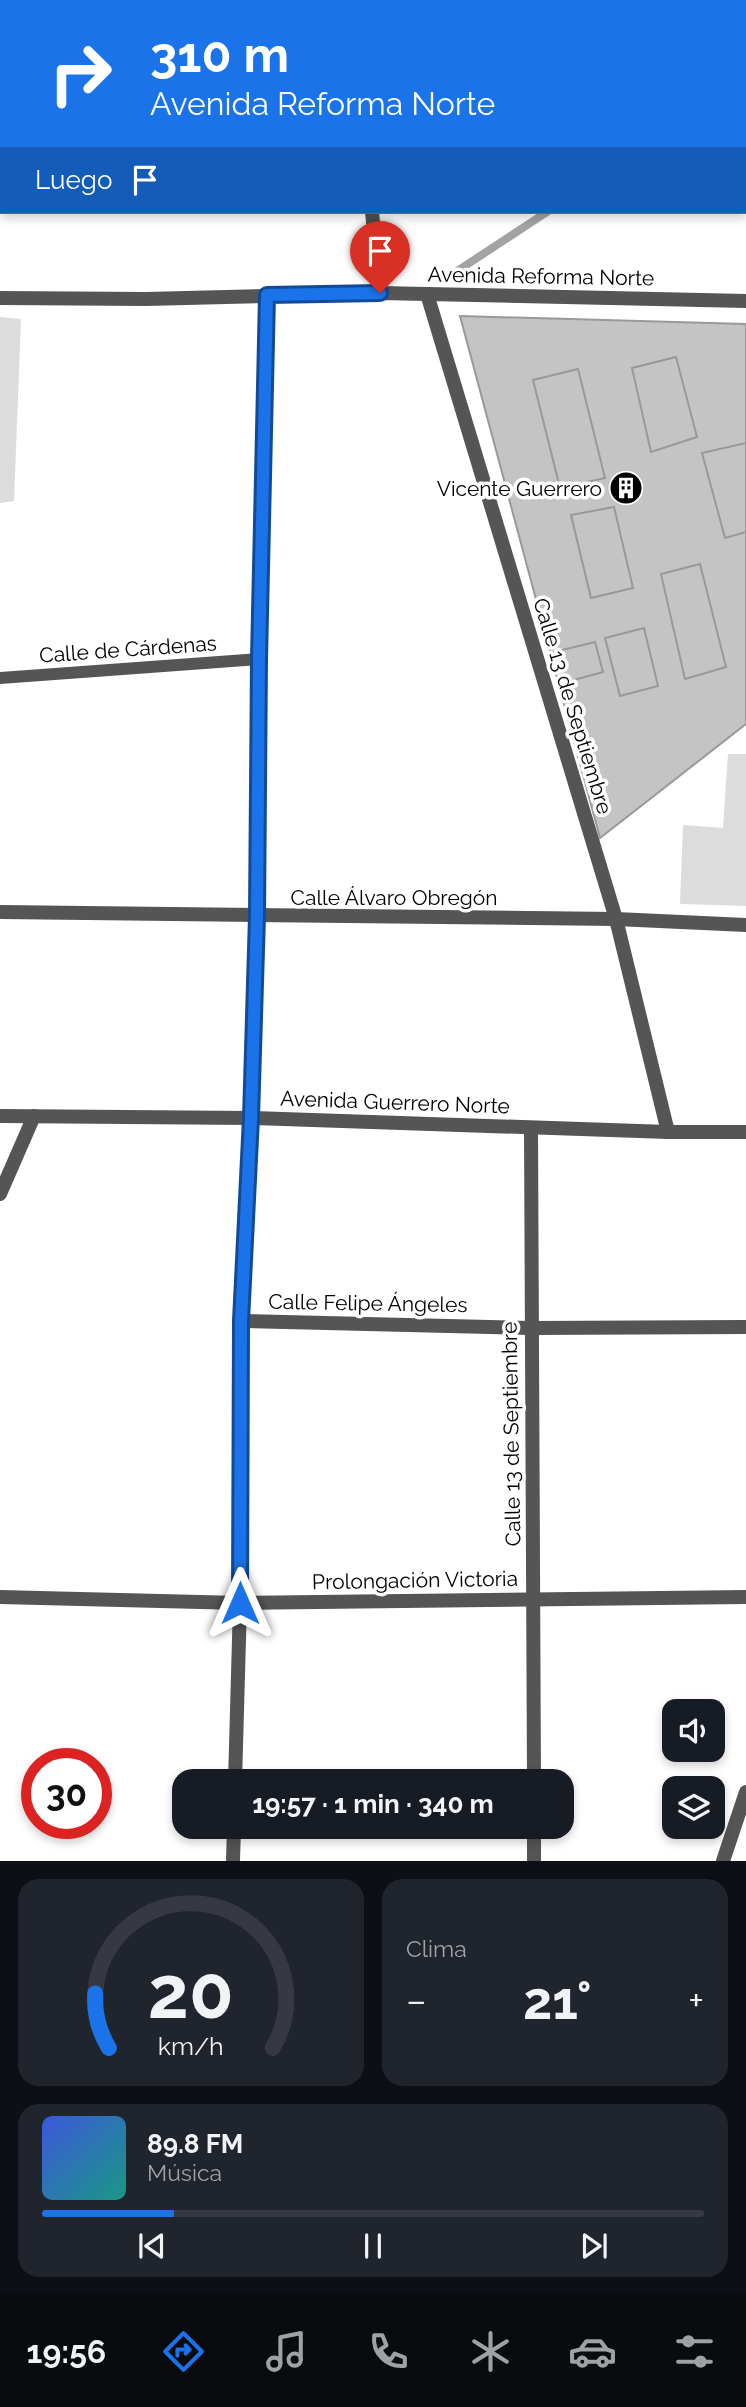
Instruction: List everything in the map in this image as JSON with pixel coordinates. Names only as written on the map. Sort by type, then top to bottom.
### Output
[{"type":"street","points":[[372,214],[380,293]]},
{"type":"street","name":"Avenida Reforma Norte","points":[[0,298],[146,299],[380,293],[746,301]]},
{"type":"street","name":"Calle 13 de Septiembre","points":[[427,294],[616,919],[668,1132]]},
{"type":"street","points":[[235,1769],[240,1603],[241,1321],[257,916],[259,659],[267,295]]},
{"type":"street","name":"Calle Álvaro Obregón","points":[[0,912],[616,919],[746,925]]},
{"type":"street","name":"Avenida Guerrero Norte","points":[[0,1116],[251,1118],[668,1132],[746,1132]]},
{"type":"street","points":[[0,1194],[34,1116]]},
{"type":"street","name":"Calle 13 de Septiembre","points":[[531,1128],[534,1769]]},
{"type":"street","name":"Calle Felipe Ángeles","points":[[241,1321],[531,1328],[746,1327]]},
{"type":"street","name":"Prolongación Victoria","points":[[0,1597],[240,1603],[746,1597]]},
{"type":"street","points":[[723,1861],[746,1792]]},
{"type":"street","points":[[233,1861],[234,1839]]},
{"type":"street","points":[[534,1839],[534,1861]]},
{"type":"lane","name":"Calle de Cárdenas","points":[[0,678],[259,659]]},
{"type":"shaded area","points":[[0,317],[21,319],[14,501],[0,503]]},
{"type":"shaded area","points":[[728,754],[746,754],[746,906],[680,904],[683,825],[723,828]]},
{"type":"building","name":"Vicente Guerrero","points":[[460,316],[746,324],[746,724],[600,838]]},
{"type":"building","points":[[676,357],[697,437],[651,452],[632,368]]},
{"type":"building","points":[[578,369],[605,478],[560,488],[533,380]]},
{"type":"building","points":[[746,443],[746,532],[725,538],[702,453]]},
{"type":"building","points":[[614,507],[633,588],[591,598],[571,515]]},
{"type":"building","points":[[700,564],[726,667],[685,679],[661,574]]},
{"type":"building","points":[[644,628],[658,686],[620,696],[605,638]]},
{"type":"building","points":[[595,642],[603,672],[559,684],[550,653]]},
{"type":"waterway","points":[[442,281],[544,214]]},
{"type":"place","name":"Vicente Guerrero","points":[[626,488]]},
{"type":"route","points":[[240,1603],[241,1321],[257,916],[259,659],[267,295],[380,293]]}]
